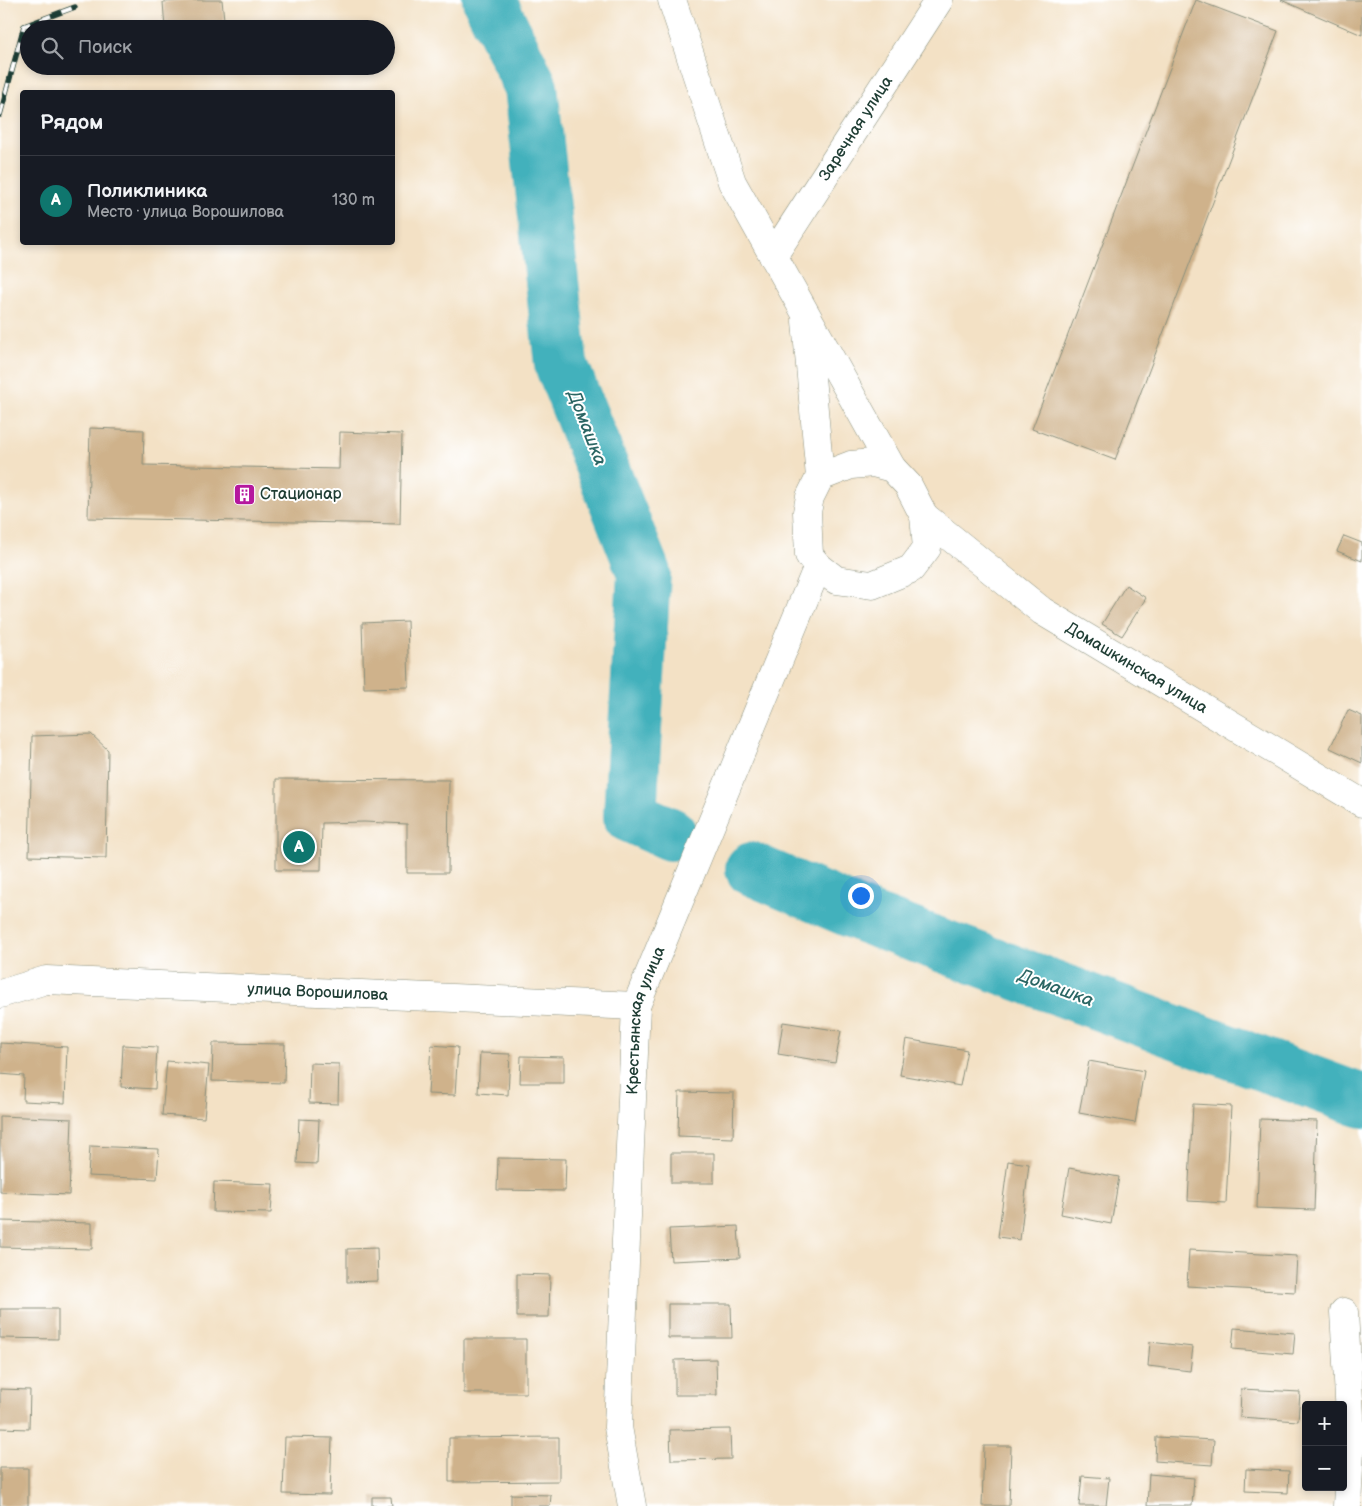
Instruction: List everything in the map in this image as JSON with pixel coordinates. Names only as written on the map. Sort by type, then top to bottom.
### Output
[{"type":"street","points":[[672,0],[732,182],[773,256],[805,312],[892,468],[908,485],[924,516],[927,548],[911,569],[872,585],[836,580],[818,566],[809,555],[807,512],[810,497],[820,477],[805,312]]},
{"type":"street","name":"Заречная улица","points":[[773,256],[939,0]]},
{"type":"street","points":[[820,477],[851,465],[873,463],[892,468]]},
{"type":"street","name":"Домашкинская улица","points":[[924,516],[1042,611],[1362,803]]},
{"type":"street","name":"Крестьянская улица","points":[[632,1506],[618,1427],[636,1006],[818,566]]},
{"type":"street","name":"улица Ворошилова","points":[[0,994],[46,980],[636,1006]]},
{"type":"street","points":[[1344,1312],[1351,1432],[1348,1506]]},
{"type":"building","points":[[222,0],[224,20],[164,20],[163,2]]},
{"type":"building","points":[[1196,0],[1278,31],[1115,460],[1032,429]]},
{"type":"building","points":[[1281,0],[1362,0],[1362,35]]},
{"type":"building","name":"Стационар","points":[[90,428],[144,430],[143,465],[339,469],[340,432],[402,434],[400,524],[88,518]]},
{"type":"building","points":[[1344,536],[1362,543],[1362,561],[1337,551]]},
{"type":"building","points":[[1126,585],[1146,598],[1122,636],[1102,624]]},
{"type":"building","points":[[407,621],[409,687],[364,688],[362,623]]},
{"type":"building","points":[[1348,710],[1362,716],[1362,763],[1330,748]]},
{"type":"building","points":[[91,734],[108,750],[106,858],[29,856],[32,736]]},
{"type":"building","points":[[276,779],[449,780],[448,873],[407,873],[407,824],[364,822],[322,823],[321,870],[276,870]]},
{"type":"building","points":[[783,1022],[841,1031],[835,1063],[778,1054]]},
{"type":"building","points":[[906,1039],[967,1050],[960,1086],[900,1075]]},
{"type":"building","points":[[0,1043],[67,1047],[65,1103],[23,1101],[24,1076],[0,1074]]},
{"type":"building","points":[[213,1043],[285,1044],[284,1083],[212,1081]]},
{"type":"building","points":[[123,1045],[157,1047],[155,1089],[121,1087]]},
{"type":"building","points":[[431,1045],[458,1047],[455,1095],[428,1094]]},
{"type":"building","points":[[480,1053],[510,1054],[508,1095],[478,1093]]},
{"type":"building","points":[[521,1056],[564,1057],[564,1083],[520,1083]]},
{"type":"building","points":[[167,1061],[209,1065],[204,1118],[162,1115]]},
{"type":"building","points":[[1089,1061],[1144,1071],[1135,1123],[1079,1113]]},
{"type":"building","points":[[310,1063],[339,1064],[338,1104],[309,1103]]},
{"type":"building","points":[[679,1092],[734,1093],[733,1138],[678,1136]]},
{"type":"building","points":[[1193,1104],[1231,1106],[1226,1203],[1188,1201]]},
{"type":"building","points":[[0,1116],[72,1119],[69,1195],[0,1192]]},
{"type":"building","points":[[299,1119],[319,1120],[317,1164],[297,1163]]},
{"type":"building","points":[[1260,1119],[1317,1121],[1314,1210],[1257,1208]]},
{"type":"building","points":[[90,1146],[159,1149],[157,1179],[88,1176]]},
{"type":"building","points":[[671,1153],[714,1153],[714,1183],[671,1183]]},
{"type":"building","points":[[498,1158],[566,1159],[565,1191],[497,1190]]},
{"type":"building","points":[[1008,1161],[1029,1164],[1020,1240],[998,1237]]},
{"type":"building","points":[[1069,1168],[1119,1177],[1111,1224],[1061,1214]]},
{"type":"building","points":[[214,1182],[273,1184],[271,1213],[213,1212]]},
{"type":"building","points":[[0,1221],[92,1223],[92,1249],[0,1247]]},
{"type":"building","points":[[738,1226],[740,1258],[671,1261],[669,1229]]},
{"type":"building","points":[[377,1248],[378,1281],[347,1282],[347,1249]]},
{"type":"building","points":[[1189,1250],[1297,1256],[1295,1292],[1187,1286]]},
{"type":"building","points":[[517,1274],[550,1275],[549,1317],[517,1317]]},
{"type":"building","points":[[668,1304],[731,1304],[732,1338],[668,1338]]},
{"type":"building","points":[[0,1309],[58,1309],[58,1339],[0,1338]]},
{"type":"building","points":[[1234,1328],[1295,1333],[1293,1354],[1232,1349]]},
{"type":"building","points":[[464,1339],[526,1339],[526,1393],[464,1393]]},
{"type":"building","points":[[1150,1342],[1193,1347],[1190,1371],[1148,1366]]},
{"type":"building","points":[[716,1359],[717,1395],[675,1395],[675,1360]]},
{"type":"building","points":[[0,1389],[30,1390],[29,1429],[0,1428]]},
{"type":"building","points":[[1241,1389],[1300,1392],[1298,1421],[1240,1417]]},
{"type":"building","points":[[730,1429],[731,1459],[671,1460],[670,1430]]},
{"type":"building","points":[[285,1437],[332,1438],[330,1495],[283,1494]]},
{"type":"building","points":[[559,1437],[559,1481],[449,1482],[449,1438]]},
{"type":"building","points":[[1156,1437],[1214,1440],[1212,1465],[1155,1461]]},
{"type":"building","points":[[984,1446],[1011,1446],[1009,1506],[982,1506]]},
{"type":"building","points":[[0,1468],[28,1468],[28,1506],[0,1506]]},
{"type":"building","points":[[1246,1469],[1289,1471],[1288,1493],[1245,1491]]},
{"type":"building","points":[[1149,1474],[1194,1478],[1192,1506],[1147,1506]]},
{"type":"building","points":[[1082,1476],[1109,1478],[1106,1506],[1079,1506]]},
{"type":"building","points":[[511,1494],[551,1495],[550,1506],[511,1506]]},
{"type":"building","points":[[372,1497],[391,1497],[392,1506],[372,1506]]},
{"type":"waterway","name":"Домашка","points":[[489,0],[531,87],[561,364],[644,573],[630,816],[670,834]]},
{"type":"waterway","name":"Домашка","points":[[752,869],[865,917],[1362,1101]]},
{"type":"railway","points":[[40,20],[75,7]]},
{"type":"railway","points":[[0,115],[20,41]]},
{"type":"place","name":"Стационар","points":[[244,494]]},
{"type":"place","name":"Поликлиника","points":[[299,847]]}]
